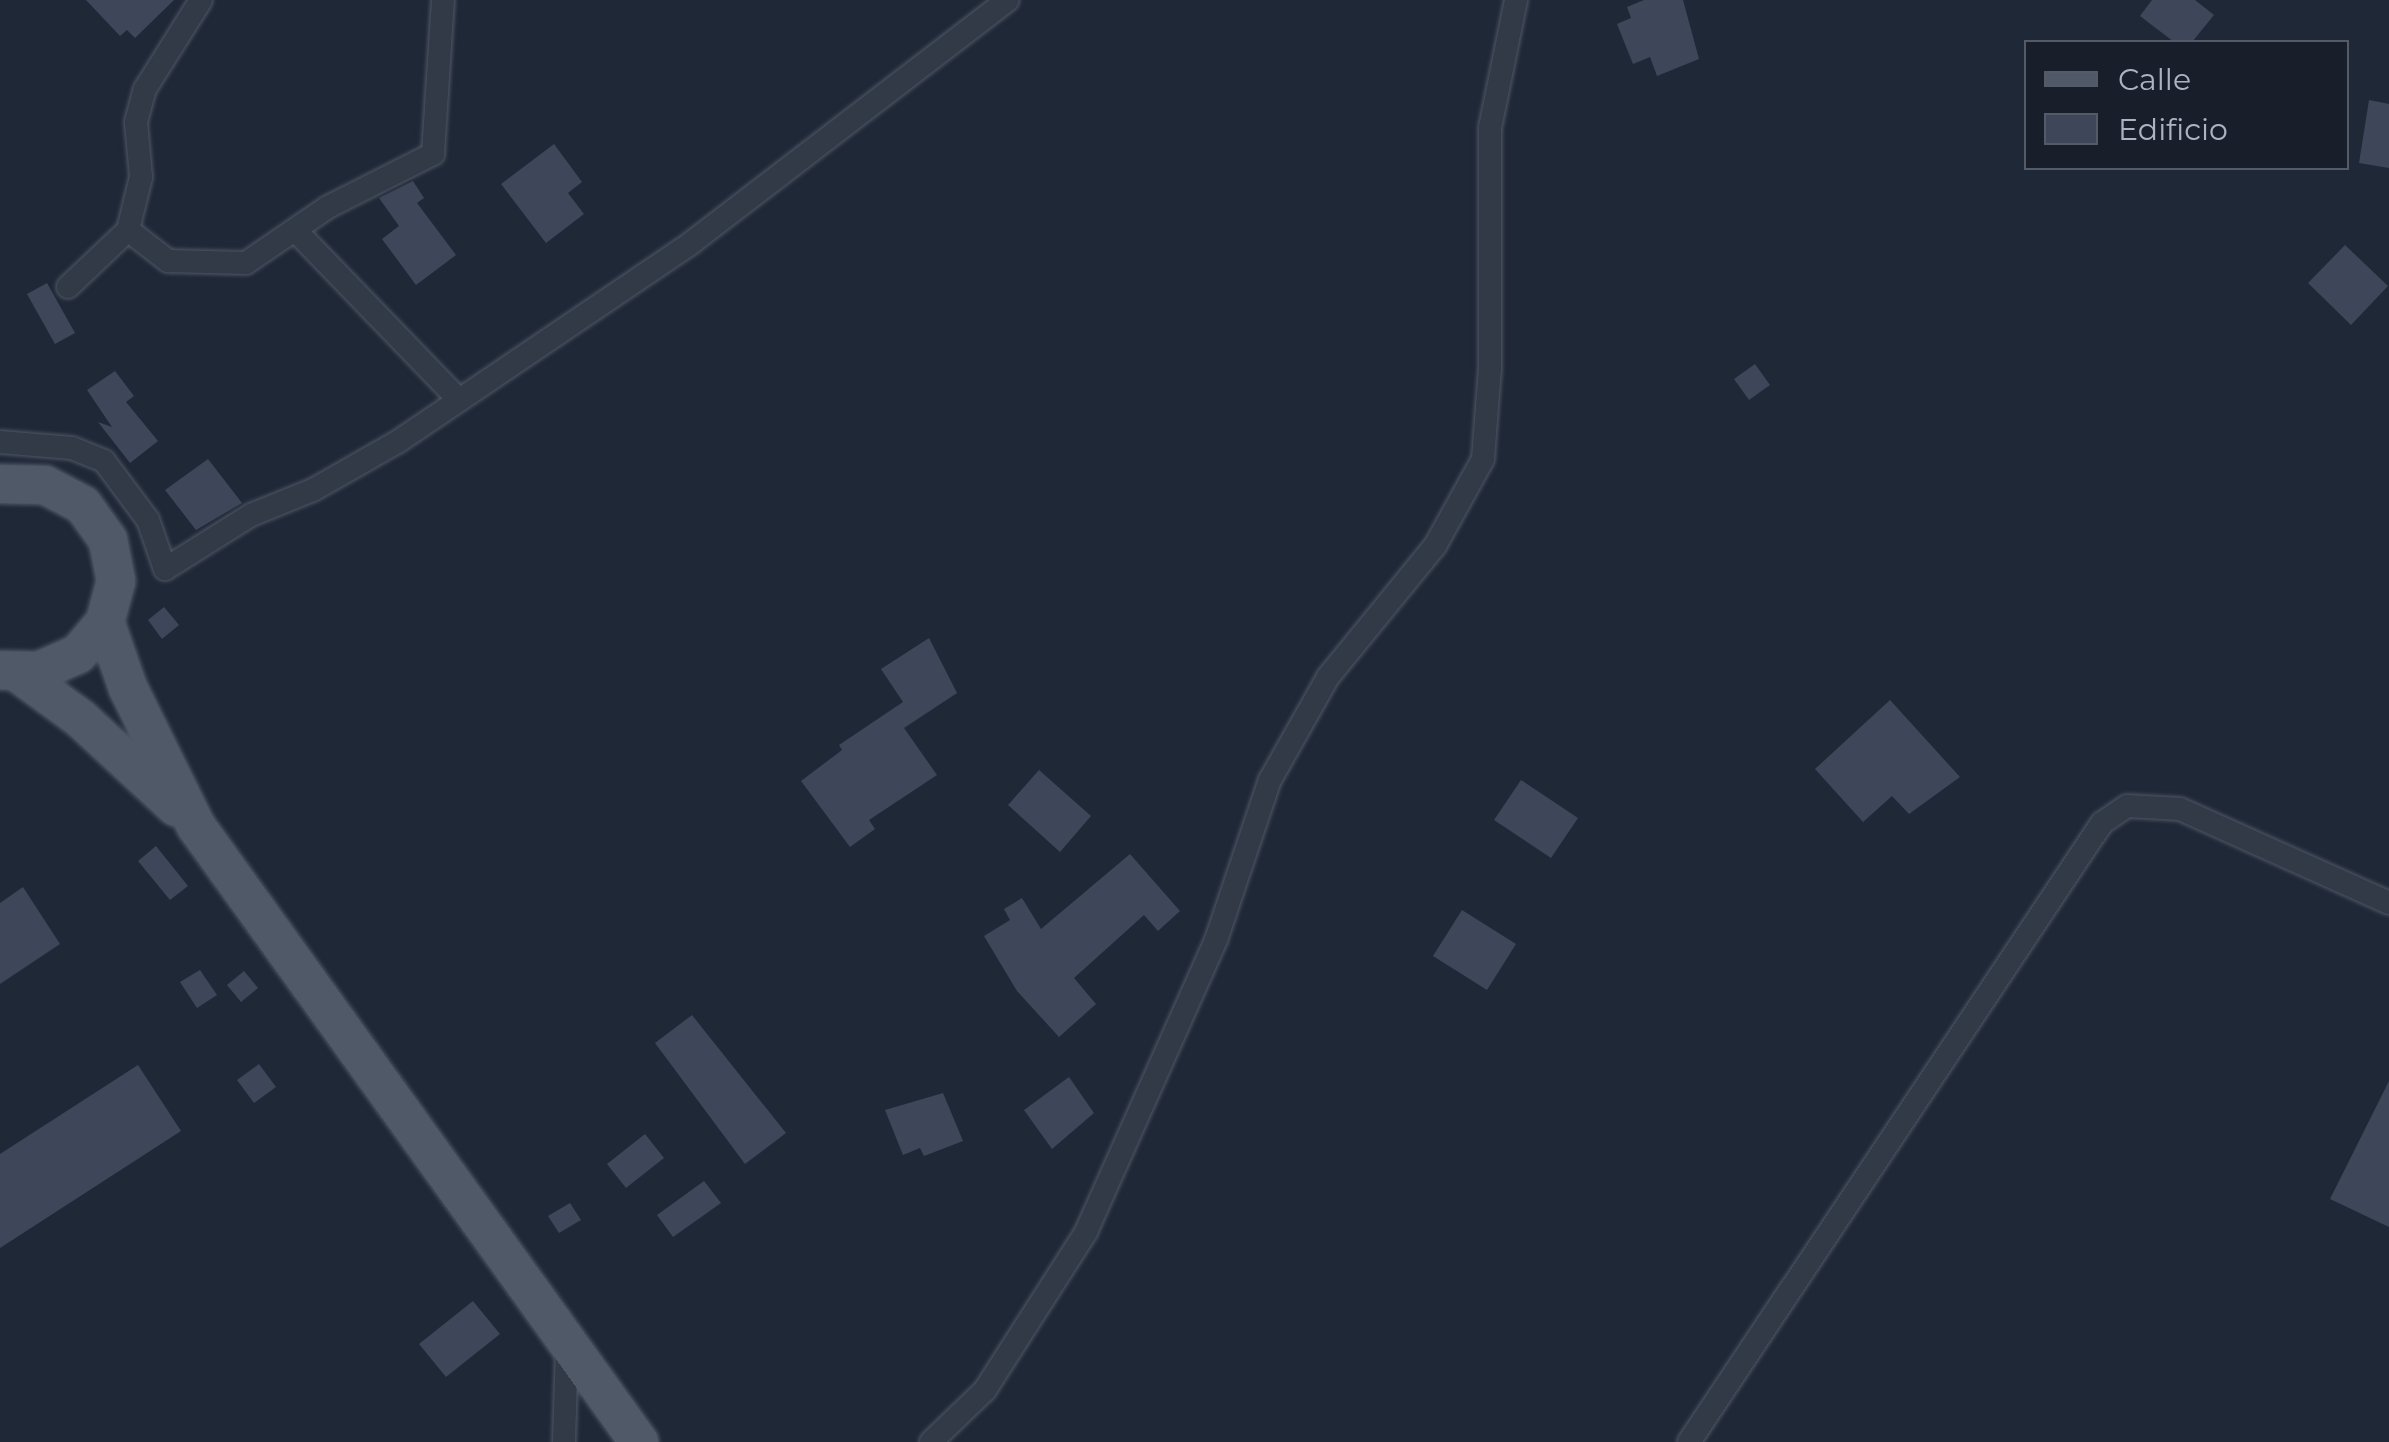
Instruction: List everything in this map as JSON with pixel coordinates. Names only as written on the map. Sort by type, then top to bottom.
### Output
[{"type":"main road","points":[[0,484],[55,489],[97,521],[116,581],[106,622],[78,654],[9,672]]},
{"type":"main road","points":[[106,622],[134,702],[196,826],[638,1442]]},
{"type":"main road","points":[[9,672],[81,719],[196,826]]},
{"type":"street","points":[[68,287],[128,230],[141,177],[136,122],[144,89],[201,0]]},
{"type":"street","points":[[128,230],[168,261],[246,263],[295,230],[433,154],[442,0]]},
{"type":"street","points":[[0,442],[72,448],[104,462],[148,520],[165,569],[251,515],[313,490],[398,441],[691,242],[1008,0]]},
{"type":"street","points":[[930,1442],[986,1390],[1086,1232],[1216,940],[1270,780],[1328,677],[1435,546],[1483,459],[1490,369],[1490,128],[1516,0]]},
{"type":"street","points":[[295,230],[456,398]]},
{"type":"street","points":[[1689,1442],[2102,823],[2128,806],[2180,809],[2389,903]]},
{"type":"street","points":[[564,1442],[567,1341]]},
{"type":"building","points":[[86,0],[174,0],[135,38],[127,30],[120,36]]},
{"type":"building","points":[[1644,0],[1683,0],[1699,59],[1657,76],[1650,57],[1633,64],[1617,24],[1631,18],[1627,7]]},
{"type":"building","points":[[2152,0],[2195,0],[2214,15],[2194,40],[2171,40],[2140,16]]},
{"type":"building","points":[[2369,100],[2389,104],[2389,168],[2359,163]]},
{"type":"building","points":[[554,144],[582,182],[568,193],[584,214],[546,243],[501,184]]},
{"type":"building","points":[[413,181],[424,198],[417,203],[456,255],[416,285],[382,239],[399,226],[379,198]]},
{"type":"building","points":[[2345,245],[2388,286],[2351,325],[2308,283]]},
{"type":"building","points":[[47,283],[75,333],[55,344],[27,294]]},
{"type":"building","points":[[1755,364],[1770,385],[1749,400],[1734,379]]},
{"type":"building","points":[[115,371],[134,396],[126,402],[158,441],[130,463],[98,422],[112,427],[87,390]]},
{"type":"building","points":[[208,459],[242,503],[196,530],[165,490]]},
{"type":"building","points":[[164,607],[179,625],[162,639],[148,620]]},
{"type":"building","points":[[929,638],[957,693],[904,728],[937,775],[869,820],[875,829],[850,847],[801,781],[842,750],[839,745],[903,702],[881,669]]},
{"type":"building","points":[[1890,700],[1960,777],[1909,814],[1892,796],[1863,822],[1815,769]]},
{"type":"building","points":[[1039,770],[1091,816],[1060,852],[1008,805]]},
{"type":"building","points":[[1521,780],[1578,818],[1551,858],[1494,820]]},
{"type":"building","points":[[156,846],[188,886],[170,900],[138,861]]},
{"type":"building","points":[[1130,854],[1180,911],[1158,931],[1144,915],[1074,978],[1096,1004],[1059,1037],[1017,991],[984,936],[1010,920],[1004,909],[1022,898],[1041,929]]},
{"type":"building","points":[[23,887],[60,944],[0,984],[0,903]]},
{"type":"building","points":[[1462,910],[1516,944],[1487,990],[1433,956]]},
{"type":"building","points":[[200,970],[217,995],[197,1008],[180,982]]},
{"type":"building","points":[[244,971],[258,988],[241,1002],[227,985]]},
{"type":"building","points":[[692,1015],[786,1133],[745,1164],[655,1043]]},
{"type":"building","points":[[259,1064],[276,1087],[254,1103],[237,1080]]},
{"type":"building","points":[[138,1065],[181,1131],[0,1248],[0,1154]]},
{"type":"building","points":[[1069,1077],[1094,1113],[1052,1149],[1024,1110]]},
{"type":"building","points":[[2389,1081],[2389,1227],[2330,1199]]},
{"type":"building","points":[[943,1093],[963,1141],[924,1156],[920,1148],[903,1155],[885,1110]]},
{"type":"building","points":[[645,1134],[664,1158],[626,1188],[607,1164]]},
{"type":"building","points":[[704,1181],[721,1203],[673,1237],[657,1215]]},
{"type":"building","points":[[570,1203],[581,1220],[559,1233],[548,1216]]},
{"type":"building","points":[[473,1301],[500,1334],[446,1377],[419,1344]]}]
